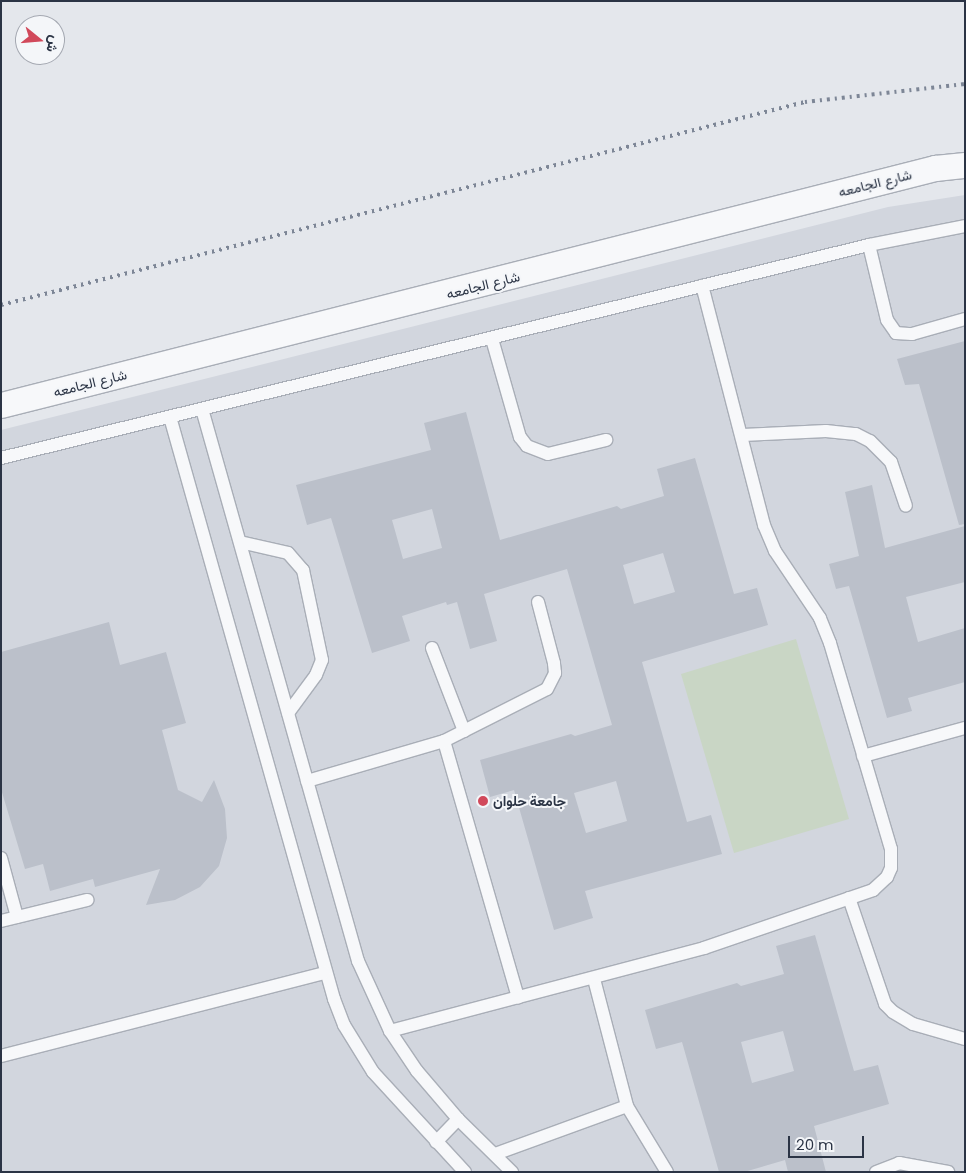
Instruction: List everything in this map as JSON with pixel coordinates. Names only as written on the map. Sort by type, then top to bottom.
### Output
[{"type":"street","name":"شارع الجامعه","points":[[1,405],[935,168],[965,165]]},
{"type":"lane","points":[[1,458],[869,245],[965,226]]},
{"type":"lane","points":[[869,245],[887,320],[896,333],[912,334],[965,319]]},
{"type":"lane","points":[[390,1031],[672,958],[849,898],[880,884],[891,868],[892,858],[863,756],[820,618],[783,563],[767,532],[743,435],[702,286]]},
{"type":"lane","points":[[492,339],[520,437],[527,446],[548,454],[606,440]]},
{"type":"lane","points":[[202,409],[358,961],[390,1031],[431,1090],[512,1172]]},
{"type":"lane","points":[[170,417],[325,973],[344,1025],[368,1064],[390,1094],[465,1172]]},
{"type":"lane","points":[[743,435],[826,430],[856,434],[870,441],[891,462],[906,506]]},
{"type":"lane","points":[[240,542],[288,553],[303,570],[322,660],[288,712]]},
{"type":"lane","points":[[307,781],[444,741],[540,695],[552,682],[554,663],[538,602]]},
{"type":"lane","points":[[432,648],[464,731]]},
{"type":"lane","points":[[863,756],[965,728]]},
{"type":"lane","points":[[444,741],[518,998]]},
{"type":"lane","points":[[1,858],[17,917]]},
{"type":"lane","points":[[849,898],[885,1004],[893,1012],[912,1024],[965,1039]]},
{"type":"lane","points":[[1,921],[87,900]]},
{"type":"lane","points":[[1,1056],[325,973]]},
{"type":"lane","points":[[594,978],[627,1106],[667,1172]]},
{"type":"lane","points":[[494,1154],[627,1106]]},
{"type":"lane","points":[[436,1142],[458,1119]]},
{"type":"lane","points":[[876,1172],[899,1163],[948,1172]]},
{"type":"shaded area","name":"جامعة حلوان","points":[[965,195],[965,1172],[1,1172],[1,430],[888,207]]},
{"type":"green space","points":[[796,639],[849,819],[734,853],[681,674]]},
{"type":"building","points":[[965,341],[965,524],[959,525],[919,384],[905,385],[897,359]]},
{"type":"building","points":[[466,412],[500,540],[617,506],[621,509],[664,496],[657,469],[695,458],[734,594],[757,588],[768,625],[642,662],[687,822],[711,815],[722,854],[585,891],[593,918],[554,930],[514,790],[490,797],[480,760],[571,734],[575,736],[612,725],[567,569],[484,594],[497,641],[470,649],[457,602],[447,605],[446,602],[402,616],[410,641],[372,653],[331,518],[307,525],[296,485],[431,450],[424,423]],"holes":[[[432,509],[442,548],[403,559],[392,520]],[[663,553],[675,592],[634,604],[623,565]],[[616,781],[627,821],[586,833],[574,793]]]},
{"type":"building","points":[[872,485],[885,548],[965,526],[965,582],[906,597],[918,642],[965,628],[965,682],[908,698],[912,711],[887,718],[849,586],[836,589],[829,564],[859,556],[845,492]]},
{"type":"building","points":[[109,622],[120,665],[166,652],[186,723],[162,730],[178,790],[202,802],[214,780],[225,809],[227,838],[219,866],[200,887],[175,900],[146,905],[160,869],[95,887],[93,879],[50,891],[43,864],[25,869],[1,789],[1,652]]},
{"type":"building","points":[[815,935],[854,1071],[878,1065],[889,1104],[814,1126],[826,1172],[788,1172],[785,1160],[744,1172],[719,1172],[682,1042],[656,1049],[645,1010],[737,983],[741,986],[784,974],[776,946]],"holes":[[[783,1031],[794,1071],[752,1083],[741,1042]]]},
{"type":"railway","points":[[1,305],[805,102],[965,84]]},
{"type":"place","name":"جامعة حلوان","points":[[483,801]]}]
